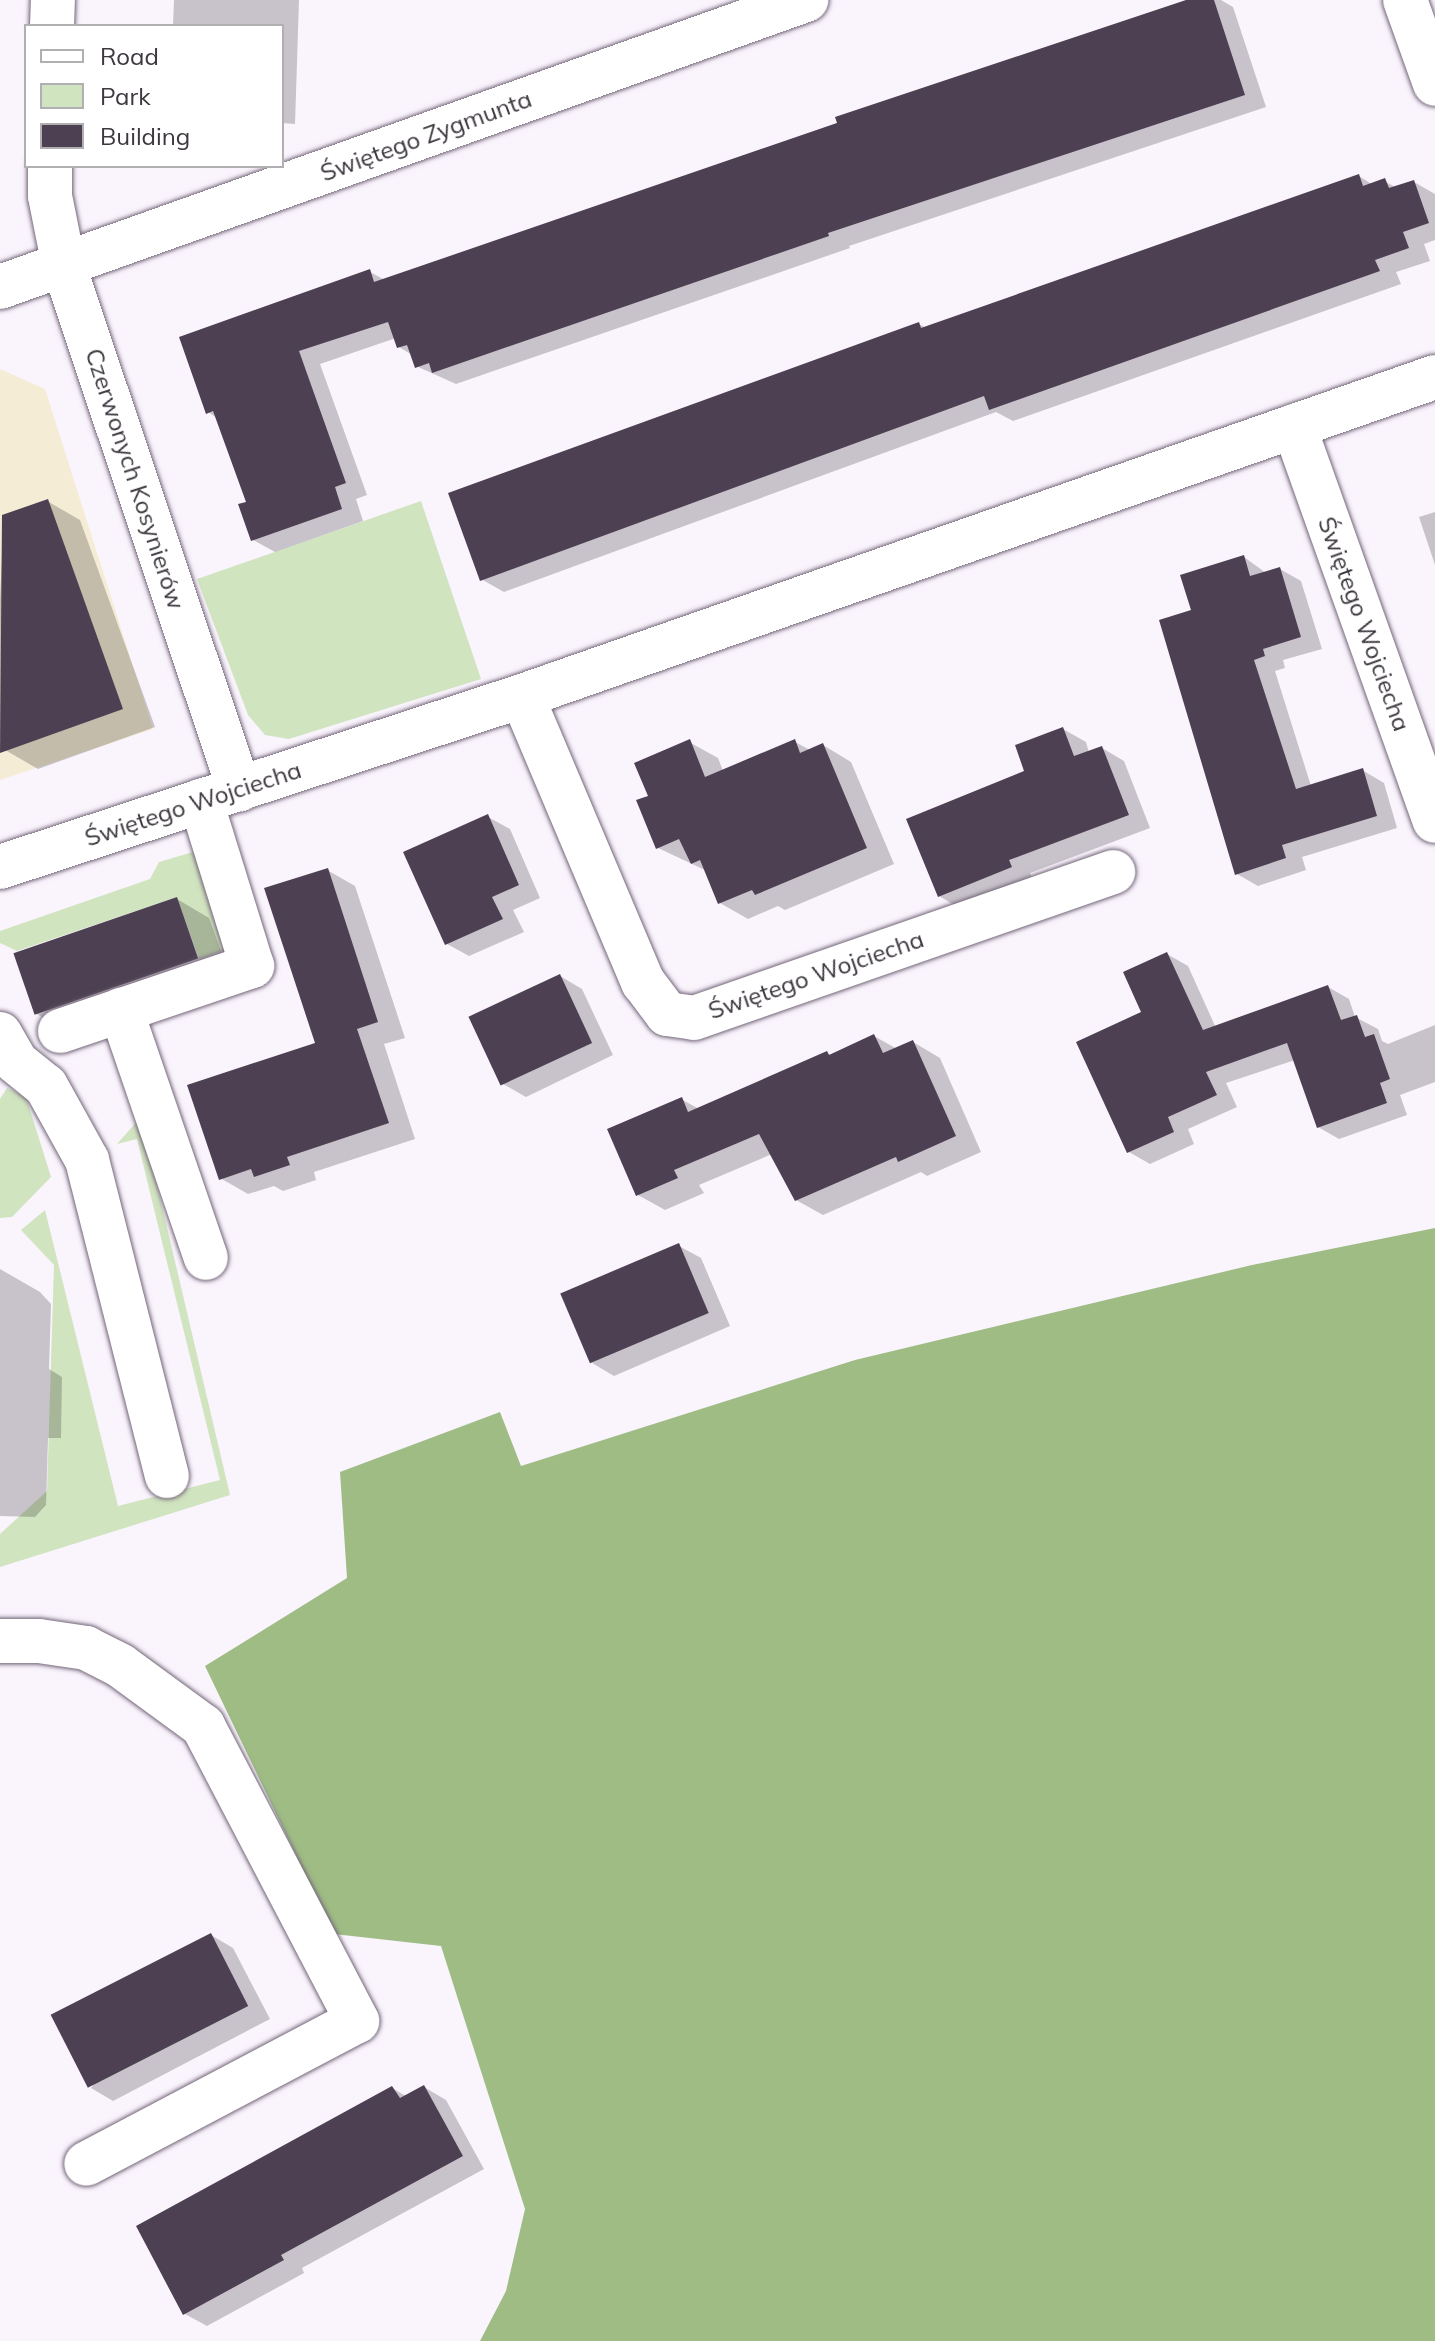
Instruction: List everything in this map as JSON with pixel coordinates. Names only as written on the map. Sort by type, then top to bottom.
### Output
[{"type":"street","points":[[52,24],[53,0]]},
{"type":"street","name":"Świętego Zygmunta","points":[[0,287],[806,0]]},
{"type":"street","points":[[1405,0],[1435,84]]},
{"type":"street","name":"Czerwonych Kosynierów","points":[[50,168],[50,196],[64,266],[220,795],[252,966],[121,1010]]},
{"type":"street","name":"Świętego Wojciecha","points":[[0,867],[522,696],[1435,377]]},
{"type":"street","name":"Świętego Wojciecha","points":[[1294,426],[1435,821]]},
{"type":"street","name":"Świętego Wojciecha","points":[[522,696],[643,982],[667,1014],[694,1018],[1113,872]]},
{"type":"street","points":[[60,1031],[121,1010],[206,1258]]},
{"type":"street","points":[[0,1034],[16,1062],[46,1086],[87,1160],[167,1476]]},
{"type":"street","points":[[0,1641],[39,1641],[86,1648],[121,1666],[203,1726],[357,2021],[86,2164]]},
{"type":"shaded area","points":[[0,369],[45,389],[153,729],[0,780]]},
{"type":"green space","points":[[421,501],[481,679],[289,739],[265,735],[248,715],[197,579]]},
{"type":"green space","points":[[193,852],[205,869],[230,948],[199,959],[177,897],[17,951],[0,943],[0,931],[150,879],[159,862]]},
{"type":"green space","points":[[7,1088],[26,1097],[51,1177],[12,1217],[0,1218],[0,1099]]},
{"type":"green space","points":[[141,1117],[230,1495],[0,1567],[0,1534],[47,1491],[54,1265],[21,1230],[45,1210],[118,1506],[220,1480],[137,1139],[117,1144]]},
{"type":"green space","points":[[1435,1228],[1435,2341],[480,2341],[506,2291],[525,2209],[441,1946],[334,1934],[205,1666],[347,1578],[340,1472],[500,1412],[521,1466],[855,1360],[1252,1265]]},
{"type":"building","points":[[1186,0],[1214,0],[1245,95],[828,233],[829,236],[432,373],[429,363],[415,368],[407,345],[397,348],[388,322],[299,351],[346,483],[335,487],[342,509],[251,541],[238,504],[246,502],[213,411],[206,414],[179,337],[370,269],[374,282],[837,123],[835,117]]},
{"type":"building","points":[[1359,174],[1363,186],[1385,178],[1389,188],[1414,180],[1429,223],[1403,232],[1409,248],[1375,260],[1380,271],[989,410],[984,396],[480,581],[448,493],[919,322],[921,328]]},
{"type":"building","points":[[48,499],[123,709],[0,753],[2,515]]},
{"type":"building","points":[[1244,555],[1250,576],[1280,567],[1301,637],[1263,649],[1265,656],[1254,660],[1296,789],[1363,768],[1377,816],[1282,845],[1286,858],[1235,875],[1159,620],[1191,610],[1180,575]]},
{"type":"building","points":[[1063,727],[1074,756],[1102,746],[1129,815],[1009,860],[1012,867],[938,897],[906,819],[1024,771],[1015,745]]},
{"type":"building","points":[[690,739],[705,777],[795,739],[800,753],[823,743],[867,848],[755,895],[752,890],[718,904],[700,860],[691,864],[679,839],[656,849],[636,800],[648,796],[634,763]]},
{"type":"building","points":[[488,814],[519,885],[492,897],[503,919],[445,945],[403,852]]},
{"type":"building","points":[[328,868],[378,1022],[357,1029],[389,1123],[287,1157],[290,1165],[254,1177],[251,1169],[219,1180],[187,1085],[315,1043],[264,888]]},
{"type":"building","points":[[177,897],[198,958],[35,1015],[13,953]]},
{"type":"building","points":[[1167,952],[1203,1030],[1328,985],[1341,1020],[1357,1015],[1365,1037],[1374,1034],[1390,1079],[1380,1083],[1387,1103],[1317,1128],[1287,1043],[1206,1072],[1217,1095],[1168,1117],[1174,1132],[1127,1153],[1076,1042],[1141,1012],[1123,972]]},
{"type":"building","points":[[560,974],[592,1043],[501,1086],[468,1017]]},
{"type":"building","points":[[874,1034],[883,1053],[913,1040],[956,1136],[898,1162],[896,1157],[795,1201],[759,1134],[674,1170],[678,1178],[636,1196],[607,1129],[682,1097],[688,1112],[827,1051],[829,1055]]},
{"type":"building","points":[[679,1243],[709,1313],[590,1363],[560,1293]]},
{"type":"building","points":[[211,1933],[248,2006],[88,2088],[51,2015]]},
{"type":"building","points":[[424,2085],[463,2156],[281,2255],[284,2260],[183,2315],[136,2226],[392,2086],[400,2098]]}]
